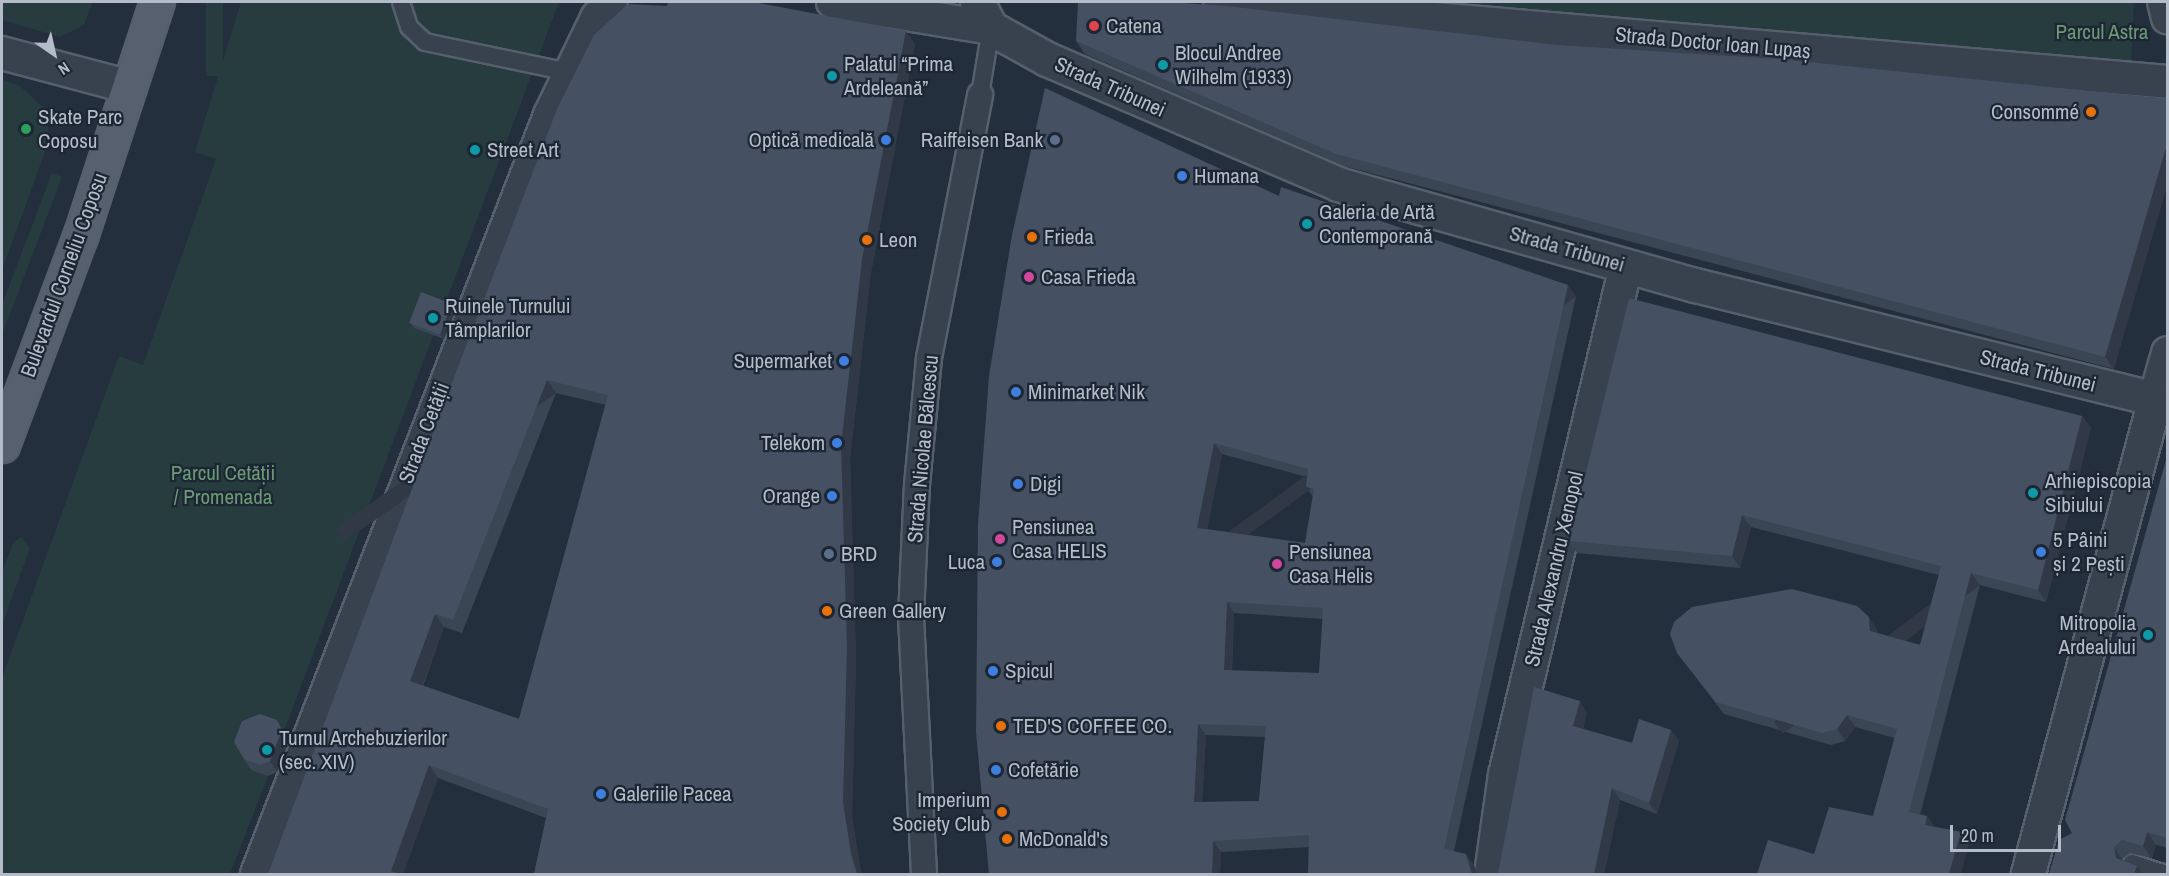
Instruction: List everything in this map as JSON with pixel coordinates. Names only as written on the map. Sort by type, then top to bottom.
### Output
[{"type":"main road","name":"Bulevardul Corneliu Coposu","points":[[2,445],[130,87],[158,2]]},
{"type":"street","name":"Strada Cetății","points":[[257,874],[428,418],[568,72],[610,2]]},
{"type":"street","points":[[832,2],[986,10]]},
{"type":"street","points":[[1216,2],[1259,3]]},
{"type":"street","points":[[2164,2],[2168,18]]},
{"type":"street","name":"Strada Doctor Ioan Lupaș","points":[[1259,3],[2168,82]]},
{"type":"street","name":"Strada Tribunei","points":[[986,10],[1047,59],[1304,172],[1626,266],[2161,400]]},
{"type":"street","points":[[2,53],[130,87]]},
{"type":"street","name":"Strada Nicolae Bălcescu","points":[[924,874],[911,616],[917,485],[929,358],[980,95]]},
{"type":"street","name":"Strada Alexandru Xenopol","points":[[1491,874],[1505,775],[1626,266]]},
{"type":"street","points":[[2028,874],[2049,838],[2161,400],[2168,353]]},
{"type":"lane","points":[[401,2],[409,27],[425,42],[568,72]]},
{"type":"lane","name":"Strada Nicolae Bălcescu","points":[[980,95],[986,10]]},
{"type":"lane","points":[[2132,862],[2165,874]]},
{"type":"green space","points":[[2,2],[93,2],[84,25],[60,37],[2,20]]},
{"type":"green space","points":[[206,2],[223,2],[223,76],[206,76]]},
{"type":"green space","name":"Parcul Cetății / Promenada","points":[[241,2],[559,2],[284,731],[267,725],[268,776],[230,874],[2,874],[2,678],[119,356],[143,365],[216,159],[195,152]]},
{"type":"green space","name":"Parcul Astra","points":[[1418,2],[2134,2],[2131,65]]},
{"type":"green space","name":"Skate Parc Coposu","points":[[2,80],[20,86],[44,108],[50,138],[2,270]]},
{"type":"green space","points":[[52,173],[62,177],[2,335],[2,305]]},
{"type":"green space","points":[[22,537],[30,548],[2,625],[2,572],[14,541]]},
{"type":"building","points":[[668,2],[753,2],[906,31],[862,259],[841,445],[847,647],[843,803],[851,854],[857,874],[534,874],[548,809],[429,765],[391,871],[400,874],[268,874],[557,109],[594,35],[628,4],[667,6]],"holes":[[[547,380],[608,395],[519,719],[410,681],[435,614],[453,620]]]},
{"type":"building","points":[[1078,2],[1168,2],[1227,6],[1557,45],[1778,59],[2168,99],[2168,141],[2105,357],[1336,154],[1076,41]]},
{"type":"building","points":[[1045,88],[1279,196],[1281,187],[1568,285],[1444,849],[1466,854],[1472,874],[1308,874],[1309,835],[1213,841],[1212,874],[989,874],[976,732],[978,525],[989,376],[1012,235]],"holes":[[[1214,443],[1308,469],[1306,487],[1314,489],[1305,543],[1197,528]],[[1227,602],[1323,608],[1319,673],[1224,670]],[[1198,724],[1266,726],[1259,801],[1194,802]]]},
{"type":"building","name":"Ruinele Turnului Tâmplarilor","points":[[421,292],[452,304],[440,335],[409,323]]},
{"type":"building","points":[[1629,298],[2082,416],[2038,590],[1971,573],[1909,812],[1927,816],[1925,825],[1961,832],[1949,874],[1757,874],[1768,840],[1814,854],[1829,807],[1873,816],[1897,729],[1847,715],[1837,729],[1822,733],[1716,702],[1677,653],[1670,634],[1674,622],[1692,607],[1792,589],[1857,606],[1869,617],[1870,631],[1920,645],[1941,566],[1742,515],[1732,556],[1569,541]]},
{"type":"building","points":[[2168,453],[2168,838],[2147,832],[2143,846],[2122,840],[2114,847],[2116,858],[2137,866],[2134,874],[2049,874],[2059,840],[2072,833],[2065,820]]},
{"type":"building","points":[[1534,687],[1580,701],[1573,726],[1632,743],[1639,719],[1671,730],[1649,803],[1612,788],[1594,874],[1498,874]]},
{"type":"building","points":[[260,714],[277,720],[282,730],[270,761],[260,765],[244,759],[234,742],[242,721]]},
{"type":"place","name":"Catena","points":[[1094,26]]},
{"type":"place","name":"Blocul Andree Wilhelm (1933)","points":[[1163,65]]},
{"type":"place","name":"Palatul “Prima Ardeleană”","points":[[832,76]]},
{"type":"place","name":"Consommé","points":[[2091,112]]},
{"type":"place","name":"Skate Parc Coposu","points":[[26,129]]},
{"type":"place","name":"Optică medicală","points":[[886,140]]},
{"type":"place","name":"Raiffeisen Bank","points":[[1055,140]]},
{"type":"place","name":"Street Art","points":[[475,150]]},
{"type":"place","name":"Humana","points":[[1182,176]]},
{"type":"place","name":"Galeria de Artă Contemporană","points":[[1307,224]]},
{"type":"place","name":"Frieda","points":[[1032,237]]},
{"type":"place","name":"Leon","points":[[867,240]]},
{"type":"place","name":"Casa Frieda","points":[[1029,277]]},
{"type":"place","name":"Ruinele Turnului Tâmplarilor","points":[[433,318]]},
{"type":"place","name":"Supermarket","points":[[844,361]]},
{"type":"place","name":"Minimarket Nik","points":[[1016,392]]},
{"type":"place","name":"Telekom","points":[[837,443]]},
{"type":"place","name":"Digi","points":[[1018,484]]},
{"type":"place","name":"Arhiepiscopia Sibiului","points":[[2033,493]]},
{"type":"place","name":"Orange","points":[[832,496]]},
{"type":"place","name":"Pensiunea Casa HELIS","points":[[1000,539]]},
{"type":"place","name":"5 Pâini și 2 Pești","points":[[2041,552]]},
{"type":"place","name":"BRD","points":[[829,554]]},
{"type":"place","name":"Luca","points":[[997,562]]},
{"type":"place","name":"Pensiunea Casa Helis","points":[[1277,564]]},
{"type":"place","name":"Green Gallery","points":[[827,611]]},
{"type":"place","name":"Mitropolia Ardealului","points":[[2148,635]]},
{"type":"place","name":"Spicul","points":[[993,671]]},
{"type":"place","name":"TED'S COFFEE CO.","points":[[1001,726]]},
{"type":"place","name":"Turnul Archebuzierilor (sec. XIV)","points":[[267,750]]},
{"type":"place","name":"Cofetărie","points":[[996,770]]},
{"type":"place","name":"Galeriile Pacea","points":[[601,794]]},
{"type":"place","name":"Imperium Society Club","points":[[1002,812]]},
{"type":"place","name":"McDonald's","points":[[1007,839]]}]
